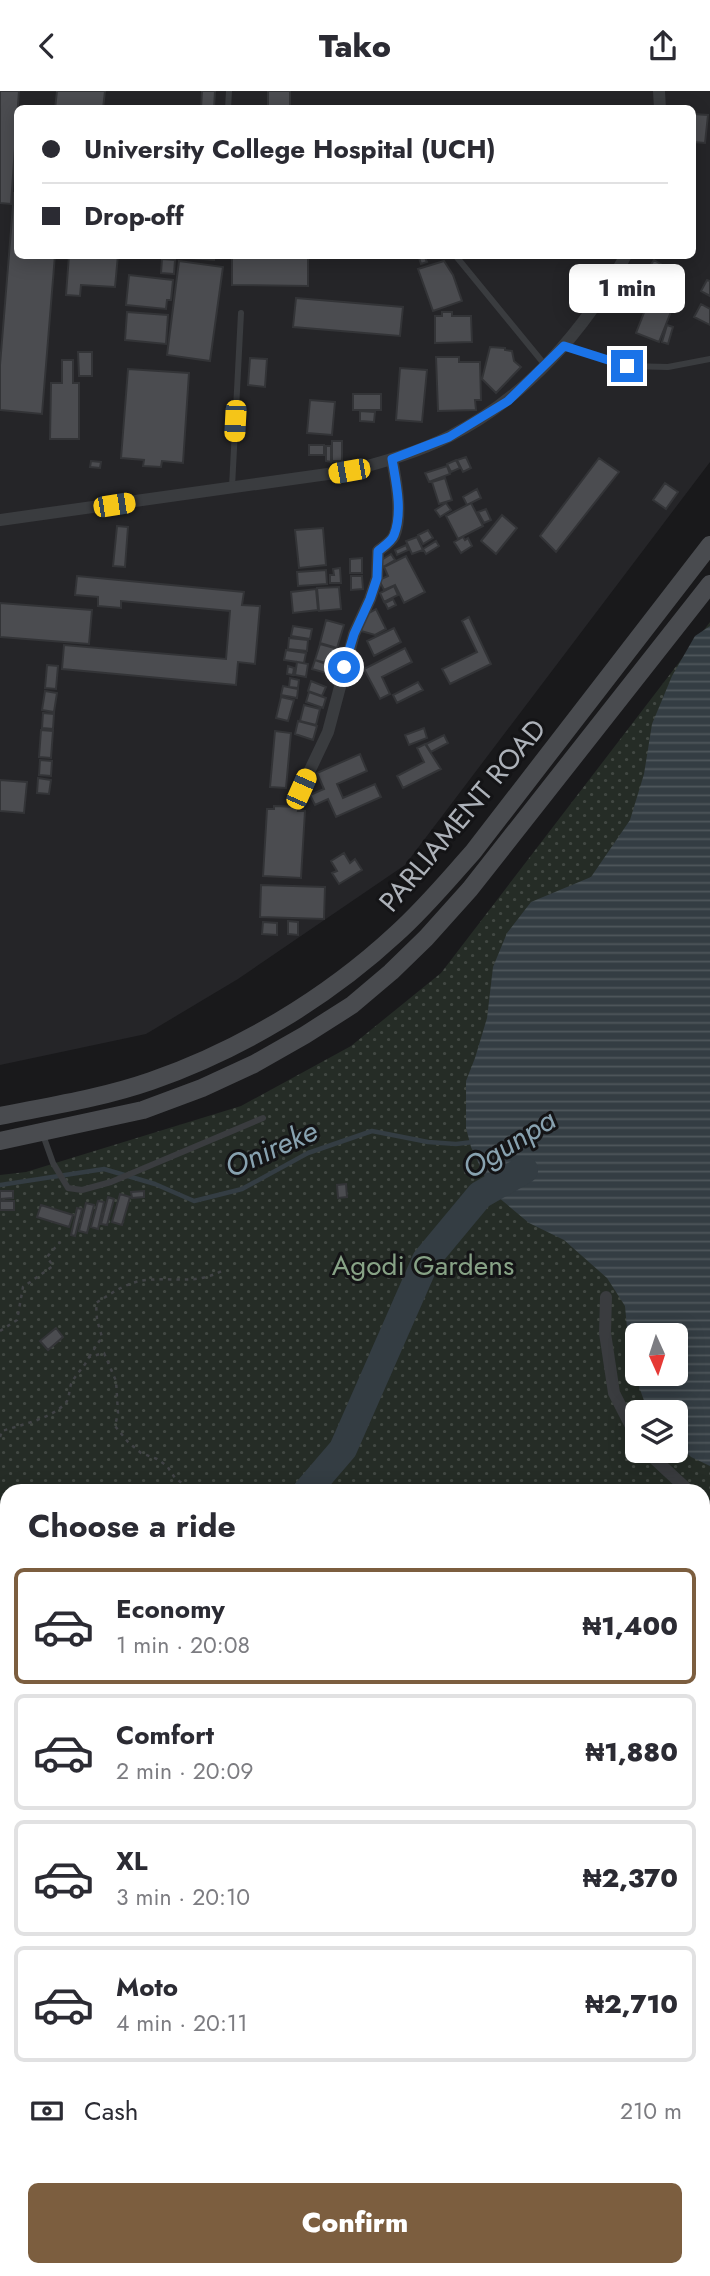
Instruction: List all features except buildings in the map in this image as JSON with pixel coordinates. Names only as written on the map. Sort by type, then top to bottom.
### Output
[{"type":"main road","name":"PARLIAMENT ROAD","points":[[0,1116],[91,1098],[150,1081],[202,1060],[258,1033],[351,972],[396,935],[472,852],[710,545]]},
{"type":"main road","name":"PARLIAMENT ROAD","points":[[0,1141],[143,1110],[202,1088],[274,1053],[352,1005],[426,938],[470,889],[710,584]]},
{"type":"street","points":[[0,520],[349,471],[392,459],[449,437],[508,401],[564,346],[604,295],[624,259]]},
{"type":"street","points":[[301,789],[328,732],[354,634],[377,578],[378,551],[394,537],[397,486],[392,459]]},
{"type":"street","points":[[606,1297],[605,1333],[614,1393],[625,1415]]},
{"type":"street","points":[[659,1463],[681,1484]]},
{"type":"lane","points":[[458,259],[545,365]]},
{"type":"lane","points":[[231,489],[241,313]]},
{"type":"lane","points":[[564,346],[627,366],[668,367],[710,359]]},
{"type":"lane","points":[[43,1133],[53,1163],[68,1188],[82,1190],[111,1182],[263,1118]]},
{"type":"path","points":[[0,1331],[17,1320],[23,1287],[53,1266],[47,1257],[60,1242]]},
{"type":"path","points":[[0,1437],[2,1431],[40,1419],[67,1401],[71,1383],[102,1337],[96,1303],[125,1285],[145,1280],[205,1279],[222,1271]]},
{"type":"path","points":[[89,1357],[104,1353],[116,1381],[116,1426],[128,1442],[141,1453],[167,1465],[175,1478],[184,1484]]},
{"type":"shaded area","points":[[0,91],[710,91],[710,462],[405,865],[238,979],[146,1034],[0,1065]]},
{"type":"green space","name":"Agodi Gardens","points":[[710,622],[710,1484],[0,1484],[0,1175],[26,1172],[241,1106],[351,1046],[441,973]]},
{"type":"water","points":[[710,626],[710,1466],[688,1454],[688,1400],[644,1400],[639,1386],[688,1386],[688,1323],[627,1323],[625,1306],[607,1278],[564,1240],[529,1223],[492,1192],[471,1147],[466,1128],[466,1081],[487,1018],[493,967],[507,933],[531,902],[591,877],[630,820],[644,774],[652,724],[672,676],[695,636]]},
{"type":"waterway","name":"Onireke","points":[[0,1185],[104,1169],[155,1184],[194,1201],[242,1189],[308,1153],[372,1131],[428,1142],[473,1142]]},
{"type":"waterway","name":"Ogunpa","points":[[313,1484],[343,1449],[426,1260],[480,1195],[524,1170]]},
{"type":"route","points":[[344,667],[377,578],[378,551],[394,537],[397,486],[392,459],[449,437],[508,401],[564,346],[627,366]]}]
